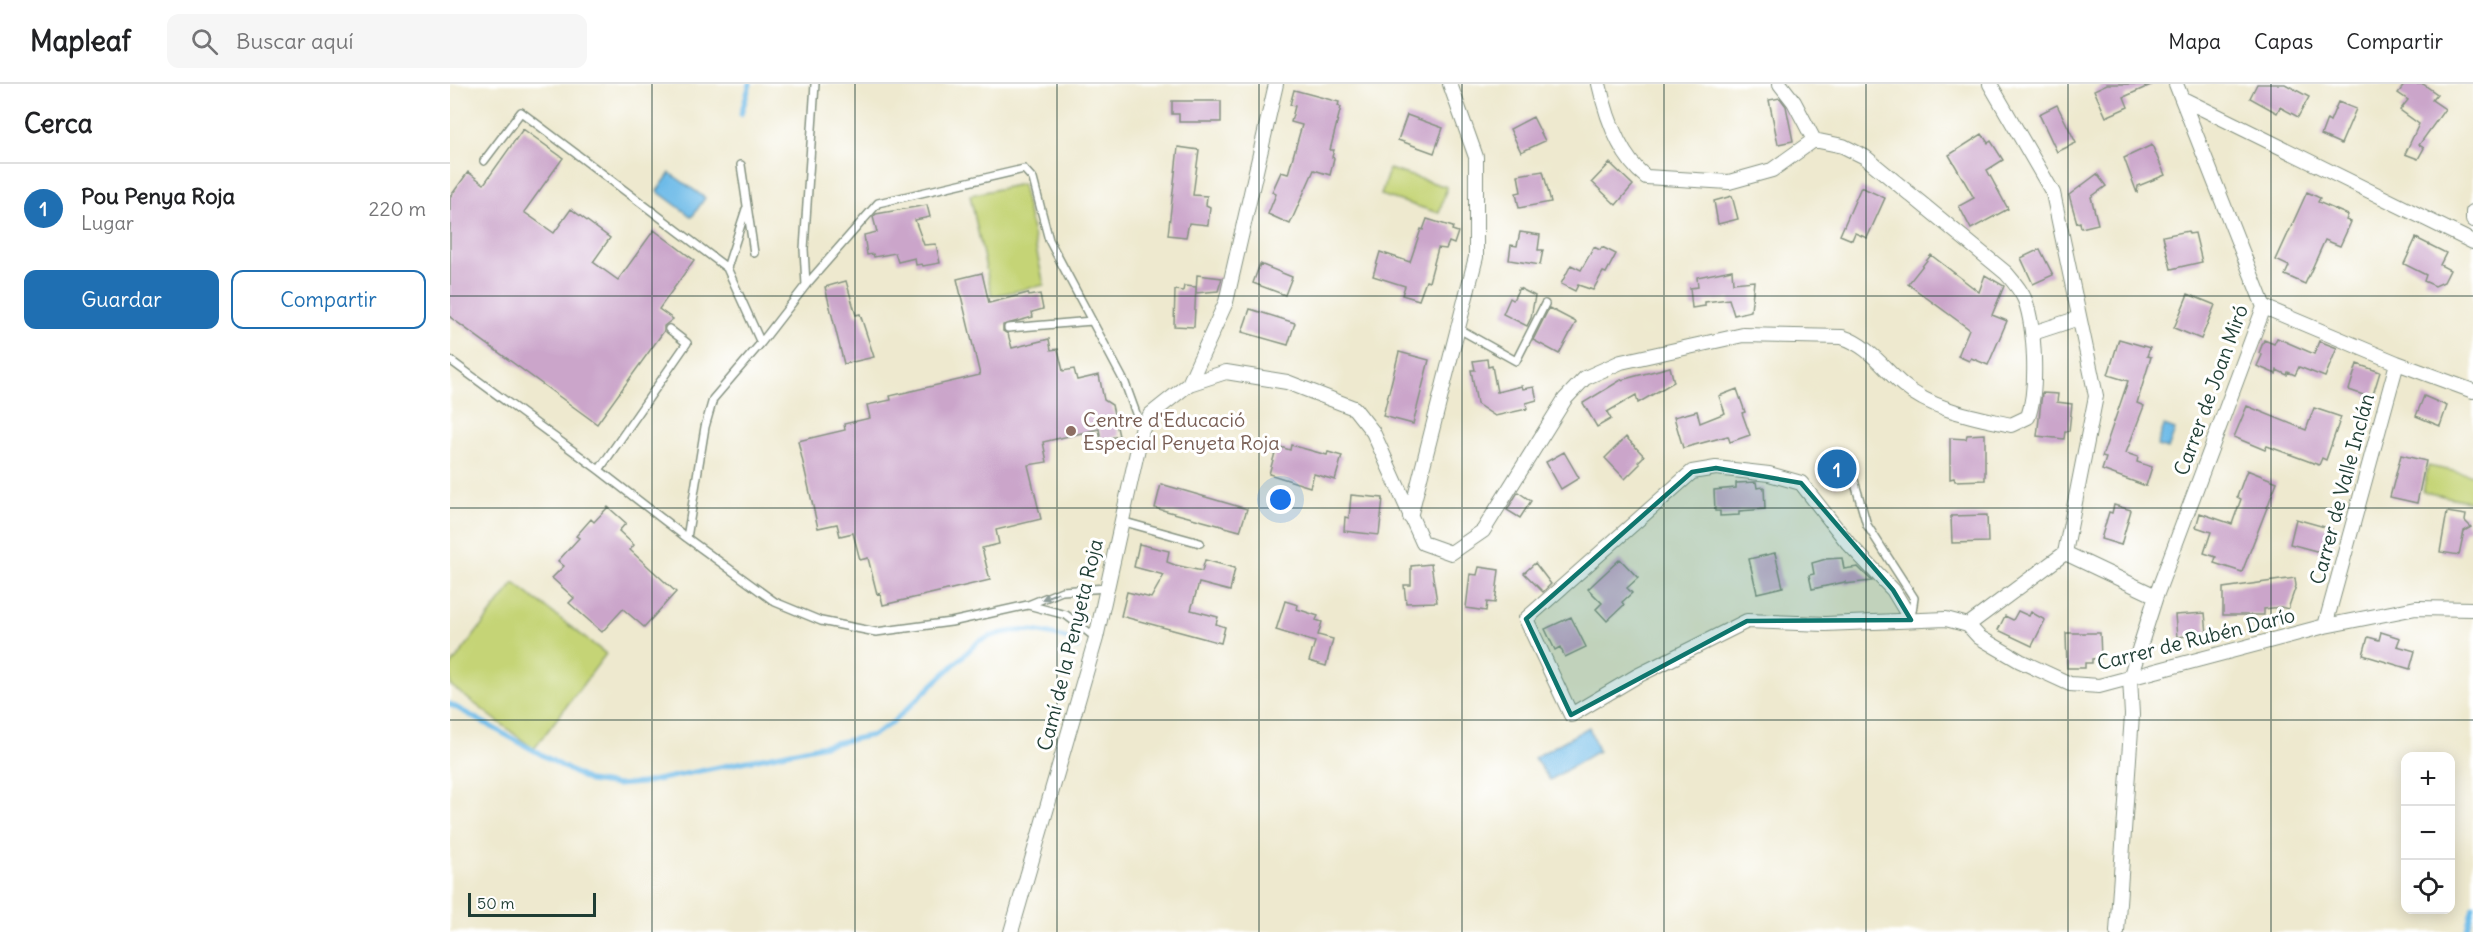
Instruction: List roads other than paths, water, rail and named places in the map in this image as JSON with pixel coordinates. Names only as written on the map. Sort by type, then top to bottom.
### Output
[{"type":"street","points":[[1189,384],[1226,302],[1276,84]]},
{"type":"street","points":[[1410,517],[1476,257],[1476,157],[1450,84]]},
{"type":"street","points":[[1189,384],[1226,372],[1287,382],[1354,408],[1373,432],[1423,543],[1451,553],[1483,531],[1565,399],[1584,378],[1621,362],[1743,335],[1842,337],[1854,340],[1903,385],[1922,398],[1967,415],[2012,425],[2028,417],[2033,402],[2032,333],[2025,300],[2006,273],[1865,157],[1843,146],[1814,140],[1772,170],[1729,182],[1646,177],[1635,169],[1619,141],[1599,84]]},
{"type":"street","points":[[1780,84],[1794,102],[1814,140]]},
{"type":"street","points":[[1968,625],[2065,553],[2096,396],[2053,193],[1990,84]]},
{"type":"street","name":"Carrer de Joan Miró","points":[[2130,678],[2156,596],[2264,307],[2176,84]]},
{"type":"street","points":[[2183,99],[2473,242]]},
{"type":"street","points":[[2473,212],[2473,220]]},
{"type":"street","points":[[2264,307],[2397,363],[2473,391]]},
{"type":"street","points":[[2032,333],[2079,318]]},
{"type":"street","name":"Carrer de Valle Inclán","points":[[2325,626],[2397,363]]},
{"type":"street","name":"Camí de la Penyeta Roja","points":[[1011,932],[1096,638],[1142,430],[1150,416],[1189,384]]},
{"type":"street","name":"Carrer de Rubén Darío","points":[[1911,620],[1893,590],[1848,543],[1801,483],[1769,474],[1716,468],[1692,472],[1526,620],[1571,715],[1637,676],[1747,621],[1825,624],[1946,619],[1968,625],[1979,637],[2010,655],[2070,684],[2099,686],[2325,626],[2416,608],[2473,609]]},
{"type":"street","points":[[2065,553],[2156,596]]},
{"type":"street","points":[[2117,932],[2132,715],[2130,678]]},
{"type":"lane","points":[[806,285],[804,249],[816,84]]},
{"type":"lane","points":[[484,161],[521,112],[727,268],[761,343]]},
{"type":"lane","points":[[741,165],[754,253]]},
{"type":"lane","points":[[687,538],[705,427],[713,399],[806,285],[878,204],[1024,170],[1033,179],[1049,240],[1125,383],[1142,430]]},
{"type":"lane","points":[[727,268],[747,206]]},
{"type":"lane","points":[[1457,328],[1516,362],[1545,304]]},
{"type":"lane","points":[[1008,328],[1092,321]]},
{"type":"lane","points":[[599,470],[687,343],[669,329]]},
{"type":"lane","points":[[450,360],[775,602],[820,621],[876,632],[951,622],[1028,605],[1062,591],[1107,588]]},
{"type":"lane","points":[[1854,480],[1867,525],[1914,598],[1911,620]]},
{"type":"lane","points":[[1121,520],[1200,543]]},
{"type":"lane","points":[[1028,605],[1066,615],[1096,638]]},
{"type":"water","points":[[670,173],[705,198],[692,217],[657,191]]},
{"type":"water","points":[[2164,426],[2175,430],[2168,449],[2157,446]]},
{"type":"water","points":[[1589,727],[1598,751],[1550,780],[1534,758]]},
{"type":"waterway","points":[[741,114],[750,84]]},
{"type":"waterway","points":[[450,704],[589,781],[618,785],[642,783],[873,735],[893,722],[979,641],[992,636],[1026,630],[1074,641],[1077,648]]},
{"type":"waterway","points":[[2466,932],[2473,906]]},
{"type":"place","name":"Centre d'Educació Especial Penyeta Roja","points":[[1071,431]]},
{"type":"place","name":"Pou Penya Roja","points":[[1837,469]]}]
